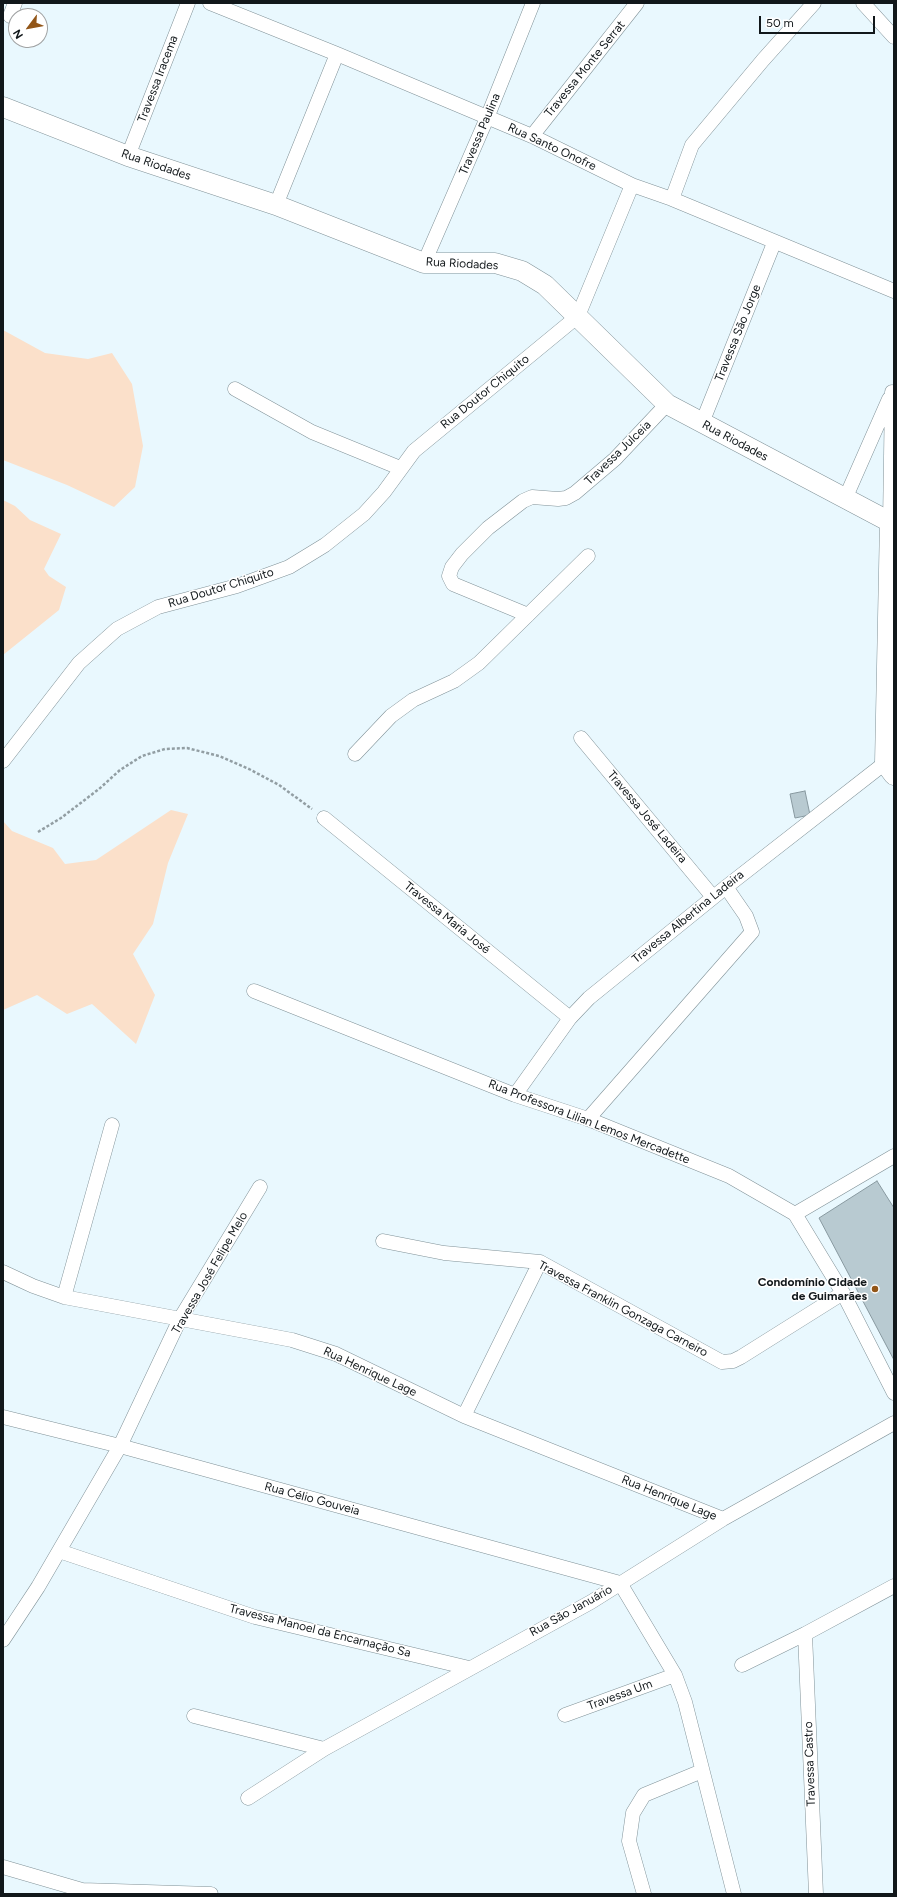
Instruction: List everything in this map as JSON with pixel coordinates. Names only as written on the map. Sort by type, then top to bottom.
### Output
[{"type":"street","name":"Travessa Iracema","points":[[128,156],[188,3]]},
{"type":"street","name":"Rua Santo Onofre","points":[[210,3],[337,54],[532,136],[632,185],[672,199],[774,243],[894,291]]},
{"type":"street","name":"Travessa Paulina","points":[[424,264],[487,118],[533,3]]},
{"type":"street","name":"Travessa Monte Serrat","points":[[532,136],[637,3]]},
{"type":"street","points":[[672,199],[692,145],[763,60],[814,3]]},
{"type":"street","points":[[863,3],[894,37]]},
{"type":"street","points":[[276,206],[337,54]]},
{"type":"street","name":"Rua Riodades","points":[[4,110],[128,156],[276,206],[424,264],[495,263],[522,271],[545,285],[667,404],[890,522]]},
{"type":"street","points":[[578,316],[632,185]]},
{"type":"street","name":"Travessa São Jorge","points":[[702,423],[774,243]]},
{"type":"street","name":"Rua Doutor Chiquito","points":[[3,761],[79,663],[118,629],[158,608],[237,586],[289,566],[325,545],[364,514],[384,492],[400,468],[414,452],[578,316]]},
{"type":"street","points":[[235,389],[312,432],[400,468]]},
{"type":"street","points":[[845,499],[893,390]]},
{"type":"street","points":[[889,769],[890,522],[893,390]]},
{"type":"street","name":"Travessa Julceia","points":[[528,615],[453,584],[449,576],[452,567],[462,554],[488,528],[523,501],[532,497],[562,499],[575,493],[615,459],[667,404]]},
{"type":"street","points":[[355,754],[391,716],[413,700],[454,680],[479,663],[588,556]]},
{"type":"street","name":"Travessa José Ladeira","points":[[581,738],[712,897]]},
{"type":"street","name":"Travessa Albertina Ladeira","points":[[515,1095],[570,1018],[589,998],[712,897],[889,769]]},
{"type":"street","name":"Travessa Maria José","points":[[324,818],[570,1018]]},
{"type":"street","points":[[588,1119],[752,932],[746,916],[726,887]]},
{"type":"street","name":"Rua Professora Lilian Lemos Mercadette","points":[[254,991],[515,1095],[588,1119],[729,1176],[795,1214],[843,1293],[894,1393]]},
{"type":"street","points":[[64,1297],[112,1125]]},
{"type":"street","points":[[795,1214],[894,1156]]},
{"type":"street","name":"Travessa José Felipe Melo","points":[[3,1640],[38,1587],[120,1446],[180,1319],[260,1187]]},
{"type":"street","name":"Travessa Franklin Gonzaga Carneiro","points":[[383,1242],[444,1253],[540,1262],[722,1362],[733,1361],[741,1358],[843,1293]]},
{"type":"street","points":[[464,1416],[540,1262]]},
{"type":"street","name":"Rua Henrique Lage","points":[[3,1272],[33,1286],[64,1297],[292,1340],[336,1354],[464,1416],[724,1519]]},
{"type":"street","name":"Rua Célio Gouveia","points":[[3,1417],[120,1446],[620,1584]]},
{"type":"street","name":"Rua São Januário","points":[[248,1798],[324,1749],[468,1668],[591,1602],[724,1519],[894,1422]]},
{"type":"street","name":"Travessa Manoel da Encarnação Sa","points":[[59,1551],[255,1617],[468,1668]]},
{"type":"street","points":[[620,1584],[675,1675],[685,1702],[734,1894]]},
{"type":"street","points":[[742,1665],[805,1634],[894,1586]]},
{"type":"street","name":"Travessa Castro","points":[[805,1634],[816,1894]]},
{"type":"street","name":"Travessa Um","points":[[565,1715],[675,1675]]},
{"type":"street","points":[[194,1716],[324,1749]]},
{"type":"street","points":[[644,1894],[629,1841],[634,1813],[644,1795],[702,1771]]},
{"type":"street","points":[[3,1867],[82,1890],[211,1894]]},
{"type":"path","points":[[38,832],[61,818],[99,789],[120,770],[142,756],[165,749],[193,750],[219,756],[249,769],[279,785],[324,818]]},
{"type":"shaded area","points":[[3,330],[45,353],[88,359],[112,353],[132,384],[143,446],[135,487],[114,507],[67,485],[3,460]]},
{"type":"shaded area","points":[[3,500],[15,506],[30,520],[61,534],[44,569],[49,576],[66,587],[59,610],[3,655]]},
{"type":"shaded area","points":[[171,810],[188,814],[168,863],[153,924],[133,954],[155,995],[136,1044],[92,1004],[67,1014],[37,995],[3,1010],[3,821],[12,831],[53,848],[65,864],[96,860]]},
{"type":"building","points":[[805,791],[810,815],[795,818],[790,794]]},
{"type":"building","name":"Condomínio Cidade de Guimarães","points":[[877,1181],[894,1208],[894,1360],[819,1218]]},
{"type":"place","name":"Condomínio Cidade de Guimarães","points":[[875,1289]]}]
